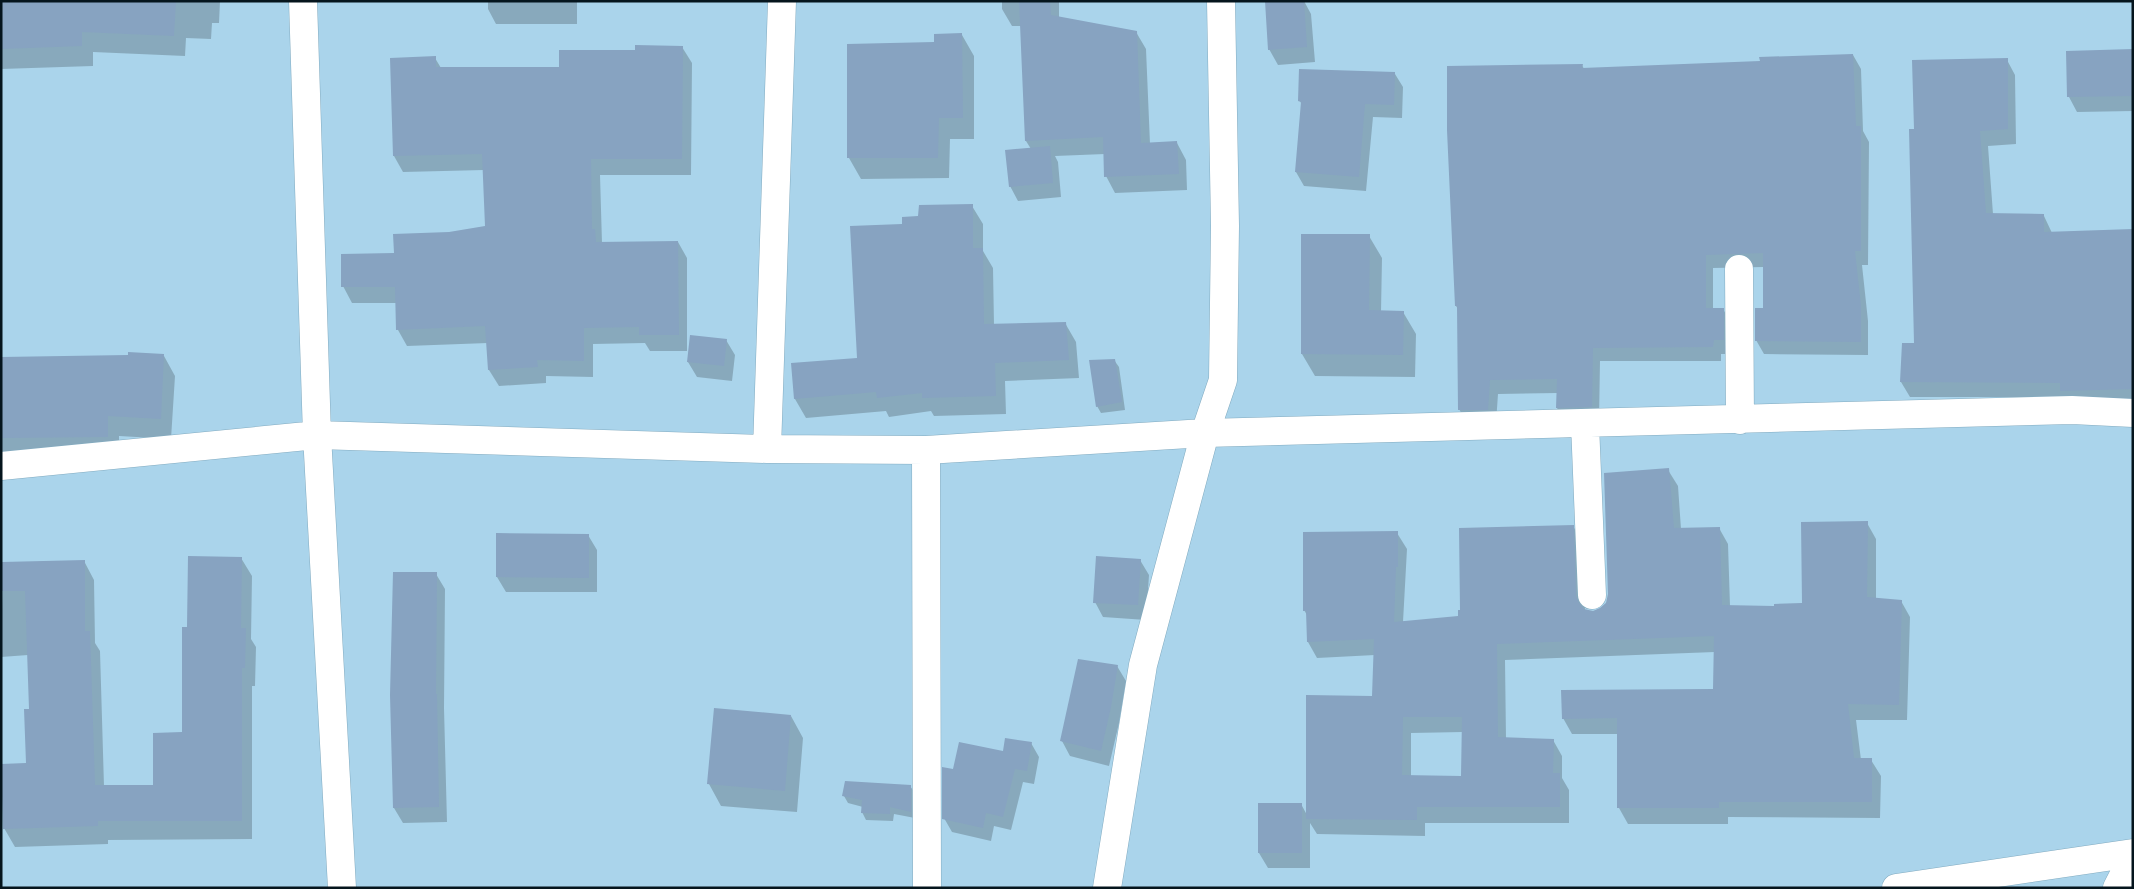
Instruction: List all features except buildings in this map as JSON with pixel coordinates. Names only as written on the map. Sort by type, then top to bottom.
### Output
[{"type":"street","points":[[303,1],[317,435],[342,888]]},
{"type":"street","points":[[767,449],[782,1]]},
{"type":"street","points":[[1107,888],[1144,665],[1205,433],[1223,380],[1224,226],[1221,1]]},
{"type":"street","points":[[1740,269],[1740,420]]},
{"type":"street","points":[[1,466],[317,435],[767,449],[926,450],[1205,433],[2072,410],[2133,413]]},
{"type":"street","points":[[1585,424],[1592,595]]},
{"type":"street","points":[[926,450],[927,888]]},
{"type":"street","points":[[1896,888],[2133,852]]},
{"type":"street","points":[[2117,888],[2133,858]]}]
